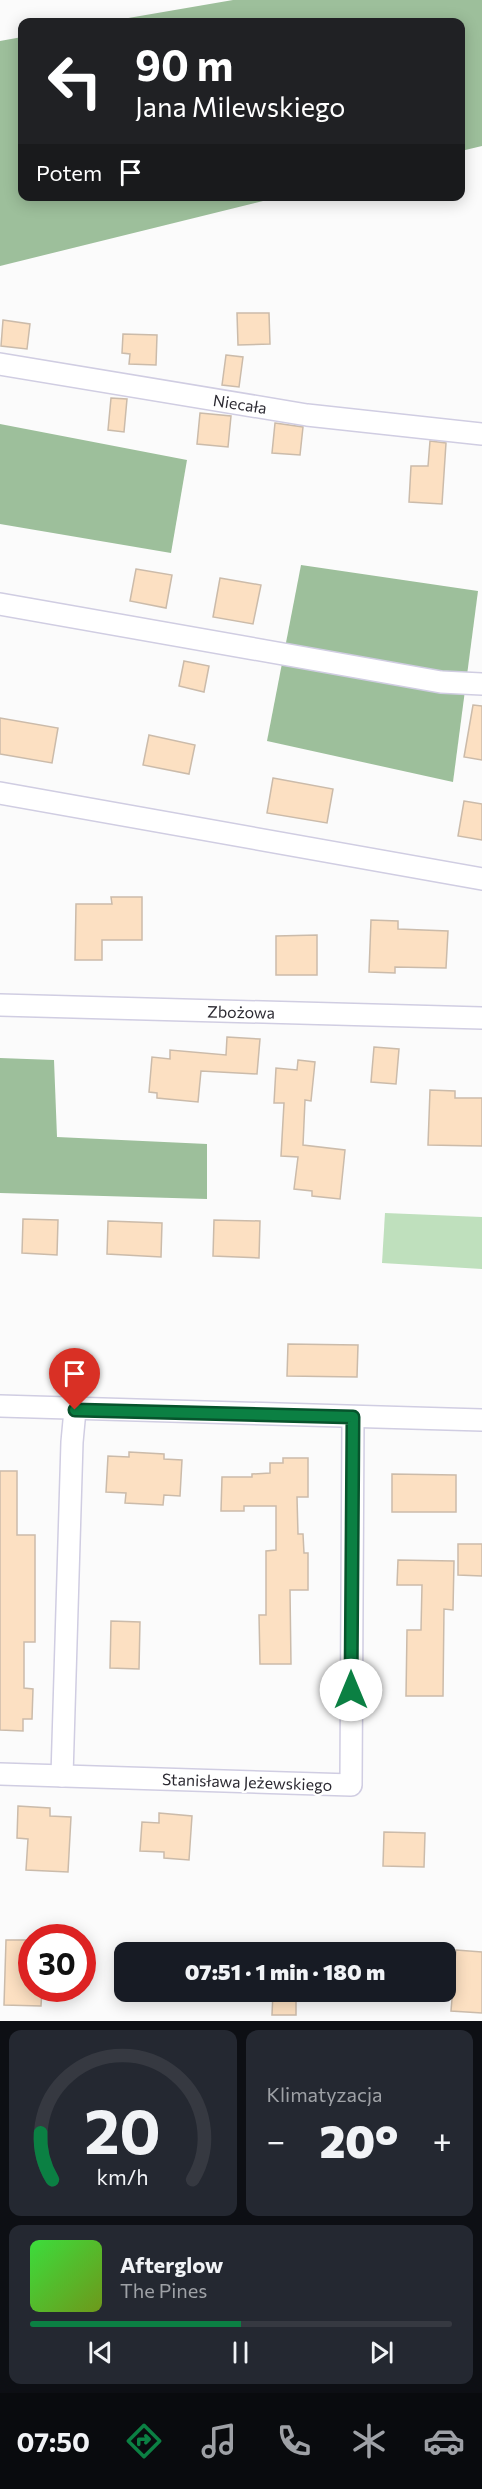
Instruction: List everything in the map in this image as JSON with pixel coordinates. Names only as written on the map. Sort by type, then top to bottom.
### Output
[{"type":"street","name":"Niecała","points":[[0,364],[307,415],[482,434]]},
{"type":"street","points":[[0,604],[441,682],[482,684]]},
{"type":"street","points":[[0,794],[482,879]]},
{"type":"street","name":"Zbożowa","points":[[0,1005],[482,1018]]},
{"type":"street","points":[[0,1406],[75,1410],[482,1420]]},
{"type":"street","points":[[63,1776],[75,1410]]},
{"type":"street","name":"Stanisława Jeżewskiego","points":[[0,1774],[351,1785],[353,1417]]},
{"type":"green space","points":[[233,0],[482,0],[482,146],[465,150],[465,18],[128,18]]},
{"type":"green space","points":[[18,38],[18,201],[263,201],[0,266],[0,41]]},
{"type":"green space","points":[[0,424],[187,460],[171,553],[0,524]]},
{"type":"green space","points":[[301,565],[478,591],[453,782],[267,741]]},
{"type":"green space","points":[[0,1058],[54,1060],[57,1137],[207,1144],[207,1199],[0,1193]]},
{"type":"green space","points":[[385,1213],[482,1217],[482,1269],[382,1263]]},
{"type":"building","points":[[237,313],[269,313],[270,344],[238,345]]},
{"type":"building","points":[[3,320],[30,324],[27,349],[1,346]]},
{"type":"building","points":[[123,334],[157,335],[156,365],[129,364],[130,354],[122,353]]},
{"type":"building","points":[[226,355],[243,357],[239,387],[222,385]]},
{"type":"building","points":[[111,398],[127,399],[124,432],[108,430]]},
{"type":"building","points":[[200,413],[231,416],[228,447],[197,444]]},
{"type":"building","points":[[275,423],[303,427],[300,455],[272,453]]},
{"type":"building","points":[[430,441],[446,443],[442,504],[409,502],[411,466],[428,466]]},
{"type":"building","points":[[136,569],[172,575],[166,608],[130,601]]},
{"type":"building","points":[[220,578],[261,585],[253,624],[213,617]]},
{"type":"building","points":[[184,661],[209,666],[204,692],[179,686]]},
{"type":"building","points":[[473,705],[482,706],[482,760],[464,757]]},
{"type":"building","points":[[0,718],[58,728],[52,763],[0,754]]},
{"type":"building","points":[[149,735],[195,745],[189,774],[143,765]]},
{"type":"building","points":[[273,778],[333,789],[327,823],[267,813]]},
{"type":"building","points":[[464,801],[482,804],[482,840],[458,836]]},
{"type":"building","points":[[111,897],[142,897],[142,940],[102,940],[102,960],[75,960],[76,904],[112,904]]},
{"type":"building","points":[[371,920],[398,921],[398,929],[448,931],[446,968],[395,967],[395,973],[369,972]]},
{"type":"building","points":[[317,935],[317,975],[276,975],[276,936]]},
{"type":"building","points":[[227,1037],[260,1039],[257,1074],[201,1071],[198,1102],[157,1098],[157,1093],[149,1092],[152,1057],[170,1059],[170,1050],[226,1055]]},
{"type":"building","points":[[374,1047],[399,1049],[396,1084],[371,1082]]},
{"type":"building","points":[[298,1060],[315,1062],[311,1101],[305,1100],[303,1145],[345,1150],[340,1199],[312,1196],[312,1191],[294,1189],[298,1157],[281,1156],[284,1103],[274,1103],[276,1068],[297,1070]]},
{"type":"building","points":[[430,1090],[455,1091],[455,1098],[482,1098],[482,1146],[428,1145]]},
{"type":"building","points":[[23,1219],[58,1220],[57,1255],[22,1253]]},
{"type":"building","points":[[214,1220],[260,1221],[259,1258],[213,1256]]},
{"type":"building","points":[[108,1221],[162,1223],[161,1257],[107,1254]]},
{"type":"building","points":[[288,1344],[358,1345],[357,1377],[287,1376]]},
{"type":"building","points":[[129,1452],[164,1454],[164,1459],[182,1460],[180,1496],[164,1495],[163,1505],[125,1503],[126,1493],[106,1492],[108,1456],[129,1457]]},
{"type":"building","points":[[283,1458],[308,1458],[308,1497],[297,1497],[298,1534],[303,1534],[304,1553],[308,1553],[308,1590],[290,1590],[291,1664],[260,1664],[259,1615],[266,1615],[266,1551],[276,1550],[276,1506],[244,1506],[244,1511],[221,1511],[222,1477],[252,1477],[252,1474],[270,1473],[270,1463],[283,1463]]},
{"type":"building","points":[[0,1471],[17,1471],[17,1535],[35,1535],[35,1642],[24,1642],[24,1688],[33,1689],[32,1719],[23,1719],[23,1731],[0,1730]]},
{"type":"building","points":[[392,1474],[456,1475],[456,1512],[392,1512]]},
{"type":"building","points":[[458,1544],[482,1544],[482,1576],[458,1575]]},
{"type":"building","points":[[398,1560],[454,1561],[453,1610],[444,1609],[443,1696],[406,1696],[407,1630],[421,1630],[422,1585],[397,1585]]},
{"type":"building","points":[[111,1621],[140,1622],[139,1669],[110,1668]]},
{"type":"building","points":[[18,1806],[50,1808],[50,1816],[71,1817],[68,1872],[26,1870],[28,1839],[17,1838]]},
{"type":"building","points":[[159,1813],[192,1816],[189,1860],[164,1858],[164,1852],[140,1851],[142,1822],[159,1823]]},
{"type":"building","points":[[384,1832],[425,1833],[424,1867],[383,1866]]},
{"type":"building","points":[[6,1940],[18,1940],[18,2002],[41,2002],[41,2006],[4,2005]]},
{"type":"building","points":[[456,1950],[482,1952],[482,2013],[451,2011],[452,2002],[456,2002]]},
{"type":"building","points":[[273,2002],[296,2002],[296,2015],[272,2015]]},
{"type":"route","points":[[75,1410],[353,1417],[351,1690]]}]
